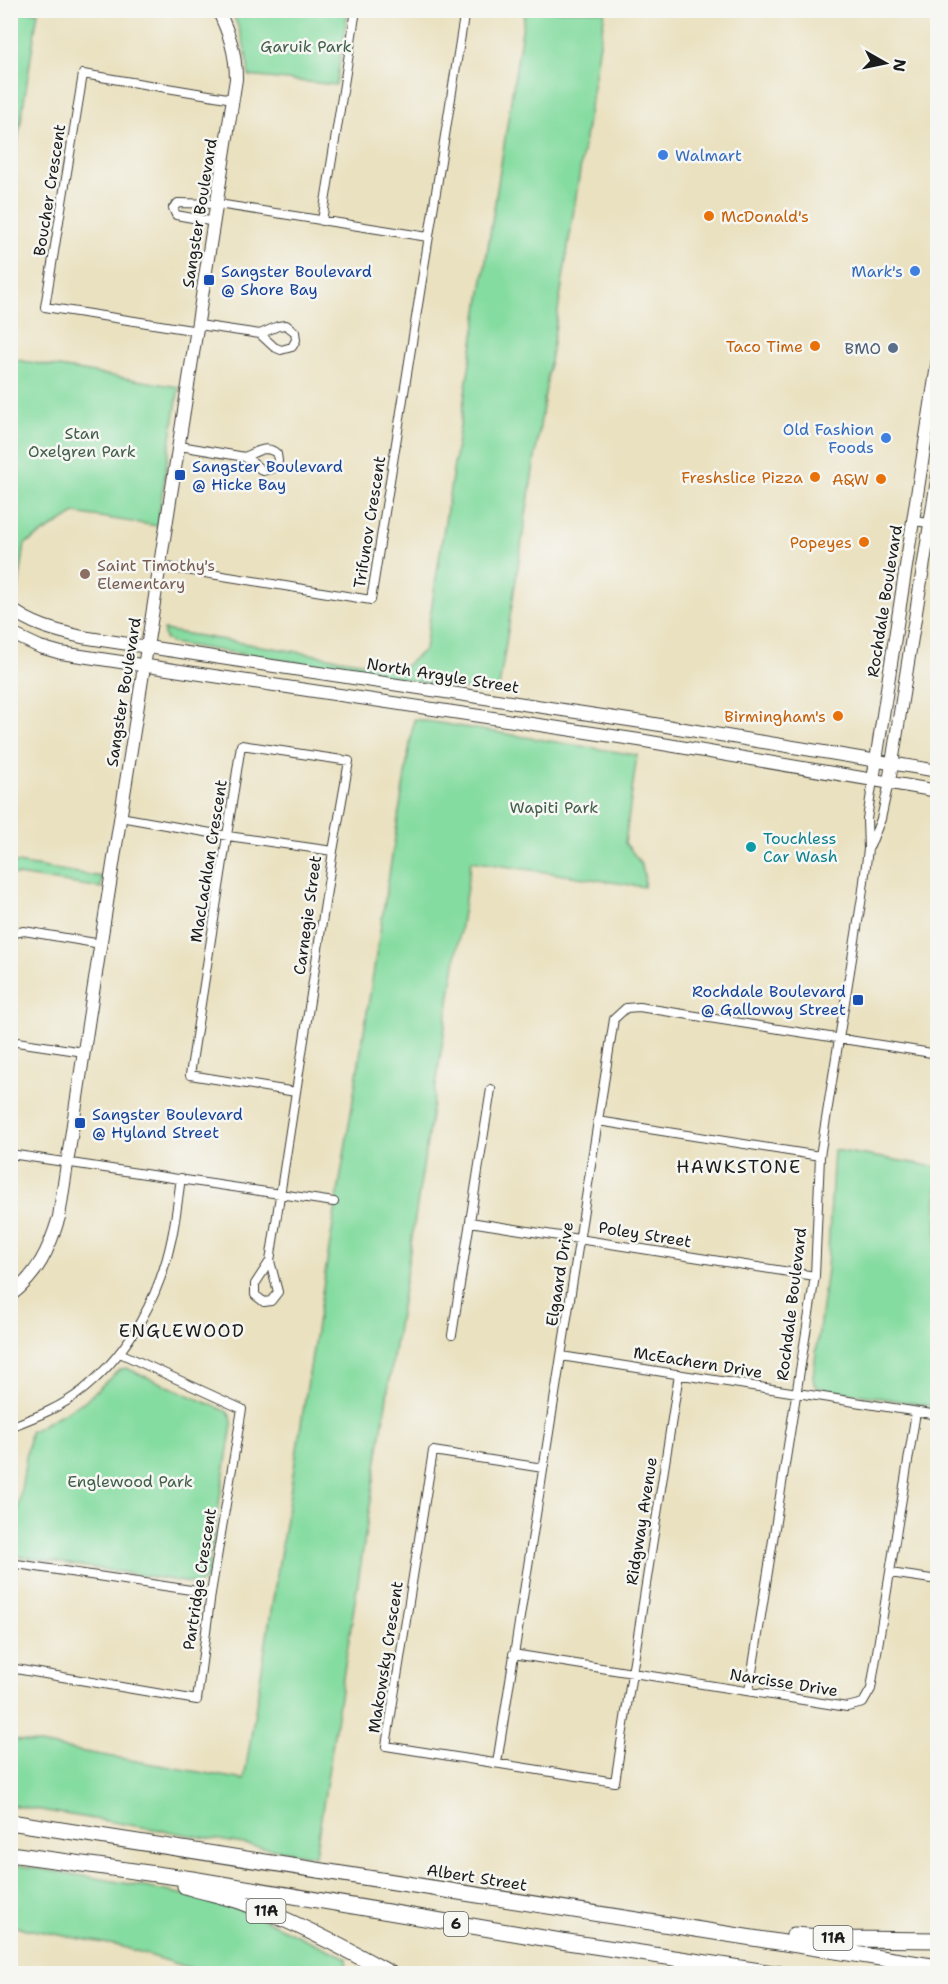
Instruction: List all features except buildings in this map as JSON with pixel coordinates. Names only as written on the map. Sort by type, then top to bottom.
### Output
[{"type":"highway","name":"Albert Street","points":[[10,1822],[938,1967]]},
{"type":"highway","name":"6","points":[[10,1854],[192,1879],[561,1941],[780,1974]]},
{"type":"highway","name":"11A","points":[[133,1871],[262,1910],[322,1936],[391,1974]]},
{"type":"highway","name":"11A","points":[[729,1934],[774,1933],[845,1939],[938,1940]]},
{"type":"street","name":"Sangster Boulevard","points":[[10,1296],[25,1285],[41,1264],[60,1217],[120,817],[199,328],[233,99],[236,62],[233,43],[218,10]]},
{"type":"street","points":[[322,221],[356,10]]},
{"type":"street","name":"Trifunov Crescent","points":[[161,566],[371,600],[465,10]]},
{"type":"street","name":"Boucher Crescent","points":[[199,328],[45,307],[83,74],[233,99]]},
{"type":"street","points":[[215,222],[176,215],[173,208],[178,203],[218,204],[428,237]]},
{"type":"street","points":[[199,328],[260,334]]},
{"type":"street","name":"Rochdale Boulevard","points":[[749,1692],[815,1276],[820,1156],[862,897],[868,849],[867,819],[875,762],[938,359]]},
{"type":"street","points":[[180,446],[245,457]]},
{"type":"street","name":"Rochdale Boulevard","points":[[868,849],[881,819],[889,782],[934,524],[938,474]]},
{"type":"street","points":[[913,521],[934,524]]},
{"type":"street","name":"North Argyle Street","points":[[10,608],[34,622],[82,637],[147,645],[735,737],[891,765],[938,771]]},
{"type":"street","points":[[10,633],[40,647],[61,652],[639,740],[938,790]]},
{"type":"street","name":"MacLachlan Crescent","points":[[296,1092],[190,1075],[240,745],[350,761],[333,851]]},
{"type":"street","name":"Carnegie Street","points":[[120,817],[333,851],[270,1261]]},
{"type":"street","points":[[10,924],[24,931],[101,944]]},
{"type":"street","points":[[10,934],[24,931]]},
{"type":"street","name":"Elgaard Drive","points":[[497,1763],[614,1018],[626,1008],[639,1007],[938,1054]]},
{"type":"street","points":[[10,1041],[84,1052]]},
{"type":"street","points":[[452,1335],[491,1089]]},
{"type":"street","points":[[598,1121],[820,1156]]},
{"type":"street","points":[[10,1154],[334,1202]]},
{"type":"street","points":[[10,1427],[45,1414],[83,1390],[120,1353],[139,1324],[159,1285],[172,1238],[181,1178]]},
{"type":"street","name":"Poley Street","points":[[471,1222],[815,1276]]},
{"type":"street","name":"Partridge Crescent","points":[[10,1668],[197,1700],[211,1593],[242,1410],[120,1353]]},
{"type":"street","name":"McEachern Drive","points":[[561,1356],[938,1415]]},
{"type":"street","name":"Ridgway Avenue","points":[[632,1673],[679,1374]]},
{"type":"street","name":"Narcisse Drive","points":[[513,1654],[847,1707],[863,1703],[872,1689],[916,1412]]},
{"type":"street","name":"Makowsky Crescent","points":[[543,1468],[433,1450],[386,1746],[615,1782],[632,1673]]},
{"type":"street","points":[[10,1563],[211,1593]]},
{"type":"street","points":[[891,1573],[938,1580]]},
{"type":"green space","points":[[10,11],[38,12],[11,184]]},
{"type":"green space","name":"Garuik Park","points":[[231,11],[348,11],[336,85],[249,76],[243,42]]},
{"type":"green space","points":[[525,11],[605,11],[498,694],[171,643],[165,638],[163,630],[402,669],[425,649]]},
{"type":"green space","name":"Stan Oxelgren Park","points":[[11,359],[179,387],[157,526],[75,513],[25,544],[16,604],[10,600]]},
{"type":"green space","name":"Wapiti Park","points":[[414,719],[637,755],[625,843],[637,858],[645,880],[644,887],[471,861],[315,1856],[11,1805],[10,1739],[244,1780]]},
{"type":"green space","points":[[11,862],[102,877],[101,888],[11,874]]},
{"type":"green space","points":[[834,1150],[937,1167],[937,1407],[819,1388],[814,1384],[813,1376],[827,1269]]},
{"type":"green space","name":"Englewood Park","points":[[126,1368],[228,1412],[232,1419],[207,1576],[203,1582],[197,1584],[11,1555],[30,1432],[85,1401],[119,1370]]},
{"type":"green space","points":[[10,1864],[212,1900],[238,1908],[347,1958],[345,1973],[206,1973],[120,1946],[11,1926]]},
{"type":"place","name":"Walmart","points":[[663,155]]},
{"type":"place","name":"McDonald's","points":[[709,216]]},
{"type":"place","name":"Mark's","points":[[915,271]]},
{"type":"place","name":"Sangster Boulevard @ Shore Bay","points":[[209,280]]},
{"type":"place","name":"Taco Time","points":[[815,346]]},
{"type":"place","name":"BMO","points":[[893,348]]},
{"type":"place","name":"Old Fashion Foods","points":[[886,438]]},
{"type":"place","name":"Sangster Boulevard @ Hicke Bay","points":[[180,475]]},
{"type":"place","name":"Freshslice Pizza","points":[[815,477]]},
{"type":"place","name":"A&W","points":[[881,479]]},
{"type":"place","name":"Popeyes","points":[[864,542]]},
{"type":"place","name":"Saint Timothy's Elementary","points":[[85,574]]},
{"type":"place","name":"Birmingham's","points":[[838,716]]},
{"type":"place","name":"Touchless Car Wash","points":[[751,847]]},
{"type":"place","name":"Rochdale Boulevard @ Galloway Street","points":[[858,1000]]},
{"type":"place","name":"Sangster Boulevard @ Hyland Street","points":[[80,1123]]},
{"type":"district","name":"HAWKSTONE","points":[[739,1167]]},
{"type":"district","name":"ENGLEWOOD","points":[[182,1331]]}]
